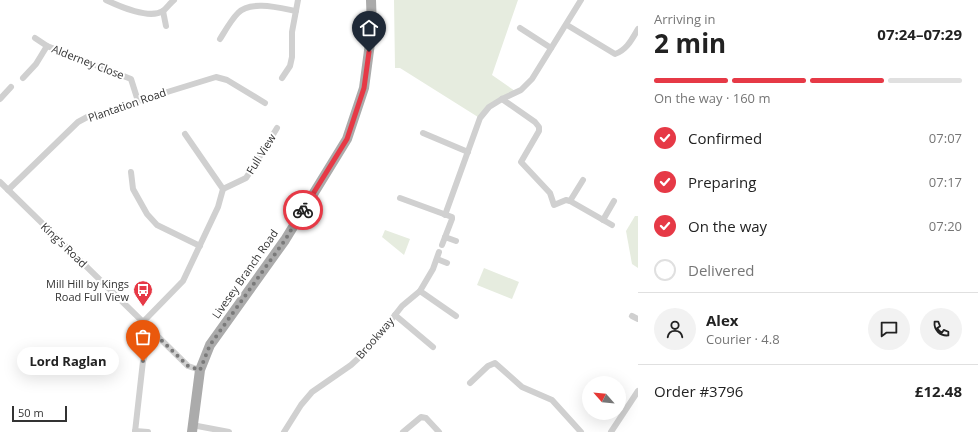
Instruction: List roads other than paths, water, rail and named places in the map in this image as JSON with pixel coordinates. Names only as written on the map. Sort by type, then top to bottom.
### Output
[{"type":"main road","name":"Livesey Branch Road","points":[[192,429],[200,370],[210,345],[285,240],[347,139],[364,88],[372,28],[371,0]]},
{"type":"street","points":[[106,0],[130,10],[155,14],[163,11],[174,0]]},
{"type":"street","points":[[282,78],[290,66],[292,57],[292,32],[298,0]]},
{"type":"street","points":[[445,215],[480,118],[489,107],[521,90],[532,80],[581,0]]},
{"type":"street","points":[[220,39],[238,12],[251,7],[269,6],[296,11]]},
{"type":"street","points":[[163,11],[166,26]]},
{"type":"street","points":[[566,24],[615,54],[622,52],[638,31]]},
{"type":"street","points":[[520,28],[551,48]]},
{"type":"street","name":"Alderney Close","points":[[35,38],[47,46],[131,79],[138,101]]},
{"type":"street","name":"Alderney Close","points":[[23,78],[36,64],[47,46]]},
{"type":"street","name":"Plantation Road","points":[[8,190],[78,122],[90,115],[113,112],[138,101],[216,77],[227,80],[265,103]]},
{"type":"street","points":[[0,99],[12,87]]},
{"type":"street","points":[[502,99],[535,122],[539,127],[522,162],[550,193],[554,205],[566,200],[570,201],[612,225]]},
{"type":"street","name":"Full View","points":[[222,188],[246,178],[277,128]]},
{"type":"street","points":[[423,133],[468,152]]},
{"type":"street","points":[[143,322],[183,281],[218,207],[222,188],[185,134]]},
{"type":"street","points":[[131,172],[133,189],[147,214],[157,226],[200,246]]},
{"type":"street","points":[[570,201],[583,180]]},
{"type":"street","name":"King's Road","points":[[0,182],[188,366],[200,370]]},
{"type":"street","points":[[400,198],[452,218],[442,245]]},
{"type":"street","points":[[603,220],[614,200]]},
{"type":"street","points":[[445,237],[456,241]]},
{"type":"street","name":"Brookway","points":[[284,432],[301,405],[312,392],[351,365],[364,353],[404,303],[420,291],[429,276],[439,252]]},
{"type":"street","points":[[437,259],[447,263]]},
{"type":"street","points":[[420,291],[456,316]]},
{"type":"street","points":[[395,315],[433,347]]},
{"type":"street","points":[[148,432],[135,431],[143,361],[153,332]]},
{"type":"street","points":[[470,383],[488,366],[495,363],[522,387],[552,400],[581,432]]},
{"type":"street","points":[[611,432],[638,391]]},
{"type":"street","points":[[403,432],[421,417],[426,418],[439,432]]},
{"type":"street","points":[[192,429],[229,432]]},
{"type":"place","name":"Mill Hill by Kings Road Full View","points":[[143,307]]},
{"type":"place","name":"Lord Raglan","points":[[143,361]]}]
